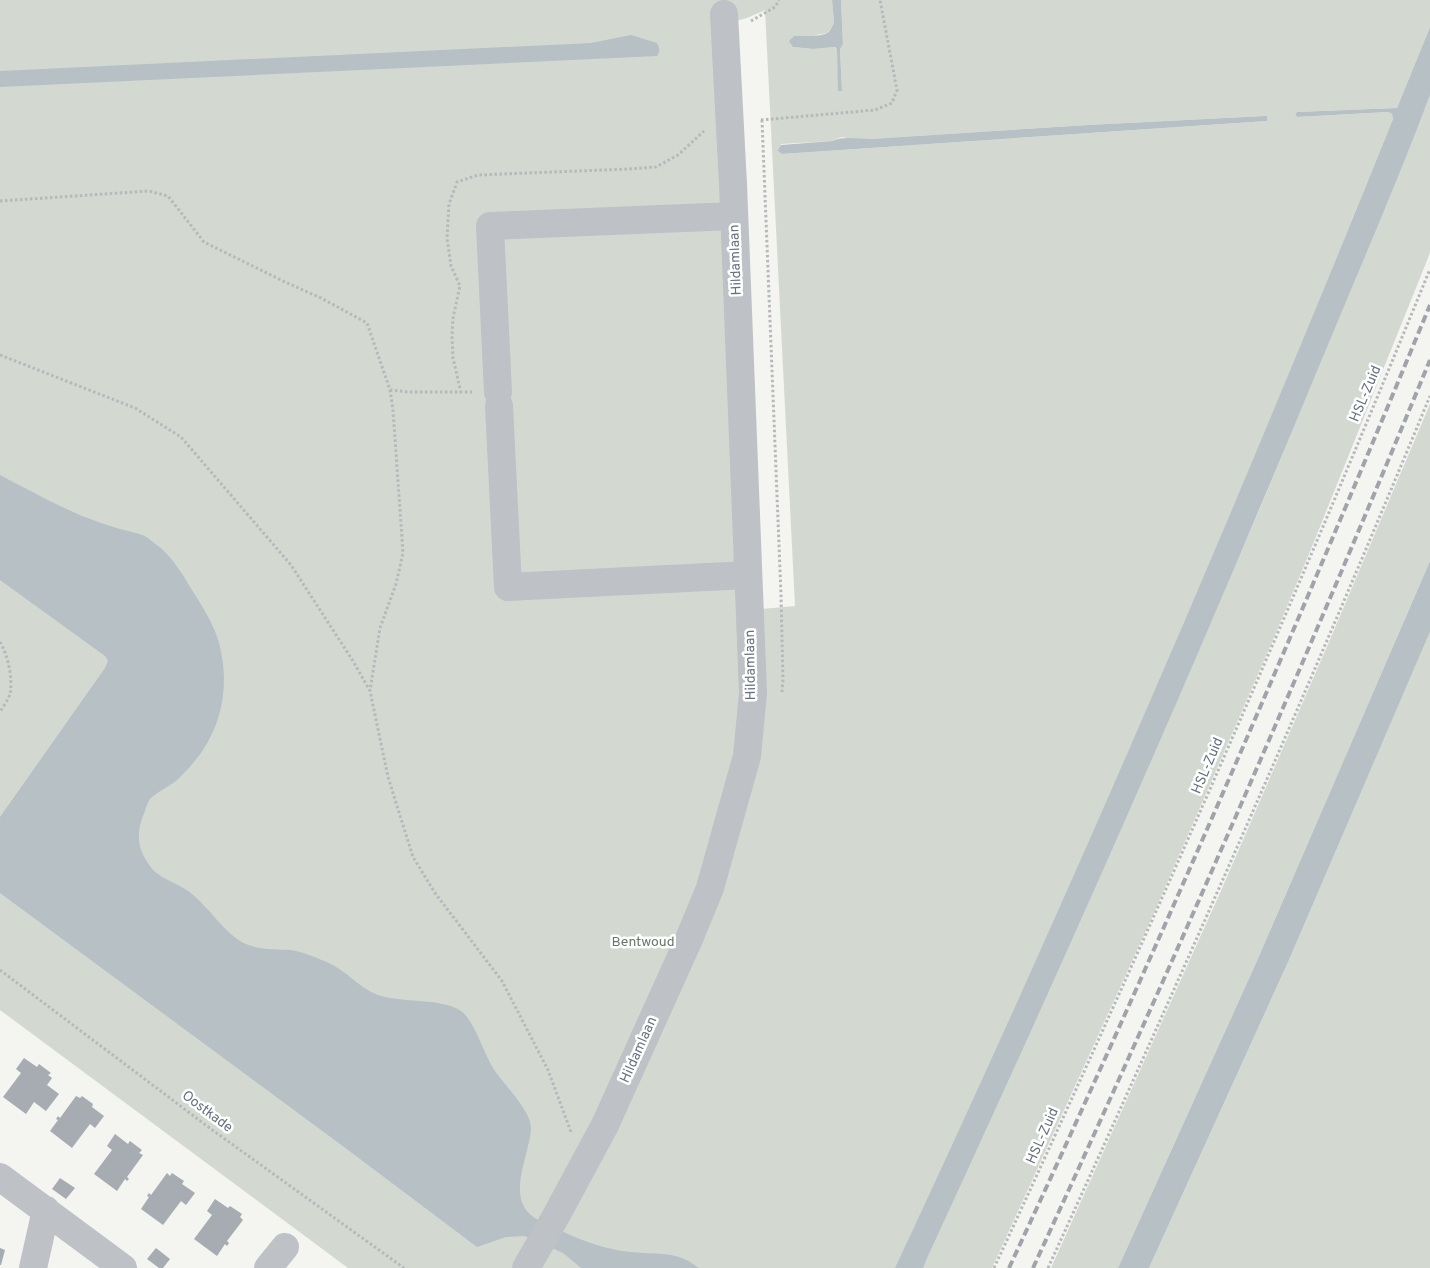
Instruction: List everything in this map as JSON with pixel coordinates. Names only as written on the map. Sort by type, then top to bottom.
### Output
[{"type":"street","name":"Hildamlaan","points":[[532,1259],[605,1125],[689,939],[710,888],[747,756],[753,693],[724,14]]},
{"type":"street","points":[[734,216],[490,226],[508,587],[748,575]]},
{"type":"street","points":[[0,1176],[123,1268]]},
{"type":"street","points":[[33,1268],[46,1210]]},
{"type":"path","points":[[762,120],[875,110],[892,104],[897,90],[880,0]]},
{"type":"path","points":[[0,201],[149,191],[168,196],[204,242],[321,298],[367,323],[390,390],[394,410],[403,553],[396,584],[380,628],[370,691]]},
{"type":"path","name":"HSL-Zuid","points":[[994,1268],[1106,1025],[1185,846],[1330,511],[1430,269]]},
{"type":"path","points":[[0,355],[135,408],[181,437],[291,564],[370,691],[388,777],[412,857],[435,893],[502,981],[548,1070],[584,1165]]},
{"type":"path","points":[[390,390],[498,399]]},
{"type":"path","points":[[1048,1268],[1241,840],[1430,396]]},
{"type":"path","points":[[0,642],[5,650],[10,671],[10,694],[0,712]]},
{"type":"path","name":"Oostkade","points":[[0,970],[211,1129],[404,1268]]},
{"type":"green space","name":"Bentwoud","points":[[0,0],[832,0],[833,27],[827,33],[816,35],[793,47],[813,49],[834,47],[837,50],[839,91],[842,91],[840,48],[843,44],[841,0],[1430,0],[1430,27],[1397,108],[1297,112],[1295,114],[1297,117],[1388,112],[1392,114],[1393,119],[1288,378],[1175,644],[1202,643],[1258,513],[1430,95],[1430,253],[1275,635],[1153,915],[992,1268],[348,1268],[0,1010]],"holes":[[[765,10],[795,606],[739,611],[732,22]],[[1267,116],[1267,121],[782,154],[779,152],[781,144],[833,141],[841,137],[870,139]]]},
{"type":"green space","points":[[1430,404],[1430,561],[1256,963],[1118,1268],[1051,1268],[1220,893]]},
{"type":"green space","points":[[1430,632],[1430,1268],[1149,1268],[1289,960]]},
{"type":"shaded area","points":[[832,0],[841,0],[843,44],[840,49],[842,91],[838,91],[837,50],[835,47],[813,49],[793,47],[789,41],[794,36],[820,35],[829,32],[834,23]]},
{"type":"shaded area","points":[[1430,27],[1430,95],[1271,483],[1078,926],[923,1268],[895,1268],[1026,983],[1152,697],[1214,553],[1393,119],[1392,114],[1388,112],[1297,117],[1295,114],[1297,112],[1397,108]]},
{"type":"shaded area","points":[[631,35],[657,43],[659,53],[657,56],[0,87],[0,71],[591,43]]},
{"type":"shaded area","points":[[1267,116],[1267,121],[782,154],[778,150],[781,145],[833,141],[845,138],[870,139]]},
{"type":"shaded area","points":[[0,475],[82,516],[145,536],[161,548],[178,568],[207,615],[217,636],[224,671],[224,685],[223,698],[216,725],[203,750],[187,770],[150,799],[140,826],[140,846],[145,859],[153,870],[195,897],[231,934],[246,944],[262,948],[291,950],[310,955],[342,970],[365,988],[378,995],[444,1004],[461,1011],[475,1029],[493,1068],[522,1105],[530,1121],[530,1139],[521,1174],[520,1186],[524,1207],[532,1216],[598,1246],[619,1251],[676,1256],[699,1268],[581,1268],[563,1253],[525,1236],[506,1237],[477,1247],[0,893],[0,817],[105,668],[108,661],[105,656],[0,580]]},
{"type":"shaded area","points":[[1430,561],[1430,632],[1289,960],[1149,1268],[1118,1268],[1256,963]]},
{"type":"building","points":[[24,1058],[37,1067],[39,1064],[51,1073],[48,1075],[52,1078],[47,1085],[59,1094],[46,1111],[34,1102],[26,1114],[3,1097],[21,1073],[16,1069]]},
{"type":"building","points":[[76,1096],[80,1098],[82,1096],[104,1116],[95,1128],[90,1124],[72,1148],[50,1131],[58,1120],[56,1119],[58,1116],[60,1118]]},
{"type":"building","points":[[115,1134],[128,1144],[130,1141],[142,1150],[139,1153],[143,1155],[127,1177],[129,1179],[127,1181],[125,1179],[117,1191],[94,1174],[112,1150],[107,1146]]},
{"type":"building","points":[[167,1173],[170,1176],[172,1173],[184,1181],[182,1184],[195,1193],[186,1205],[181,1201],[163,1225],[141,1209],[149,1197],[147,1196],[149,1193],[151,1195]]},
{"type":"building","points":[[60,1178],[75,1188],[66,1199],[52,1189]]},
{"type":"building","points":[[215,1199],[228,1208],[230,1206],[242,1214],[240,1217],[243,1220],[227,1241],[229,1243],[227,1246],[225,1244],[217,1256],[194,1239],[212,1215],[207,1211]]},
{"type":"building","points":[[0,1248],[5,1250],[1,1265],[0,1265]]},
{"type":"building","points":[[156,1248],[170,1259],[163,1268],[159,1268],[147,1259]]},
{"type":"railway","points":[[1009,1268],[1225,789],[1430,305]]},
{"type":"railway","points":[[1033,1268],[1236,816],[1430,360]]}]
